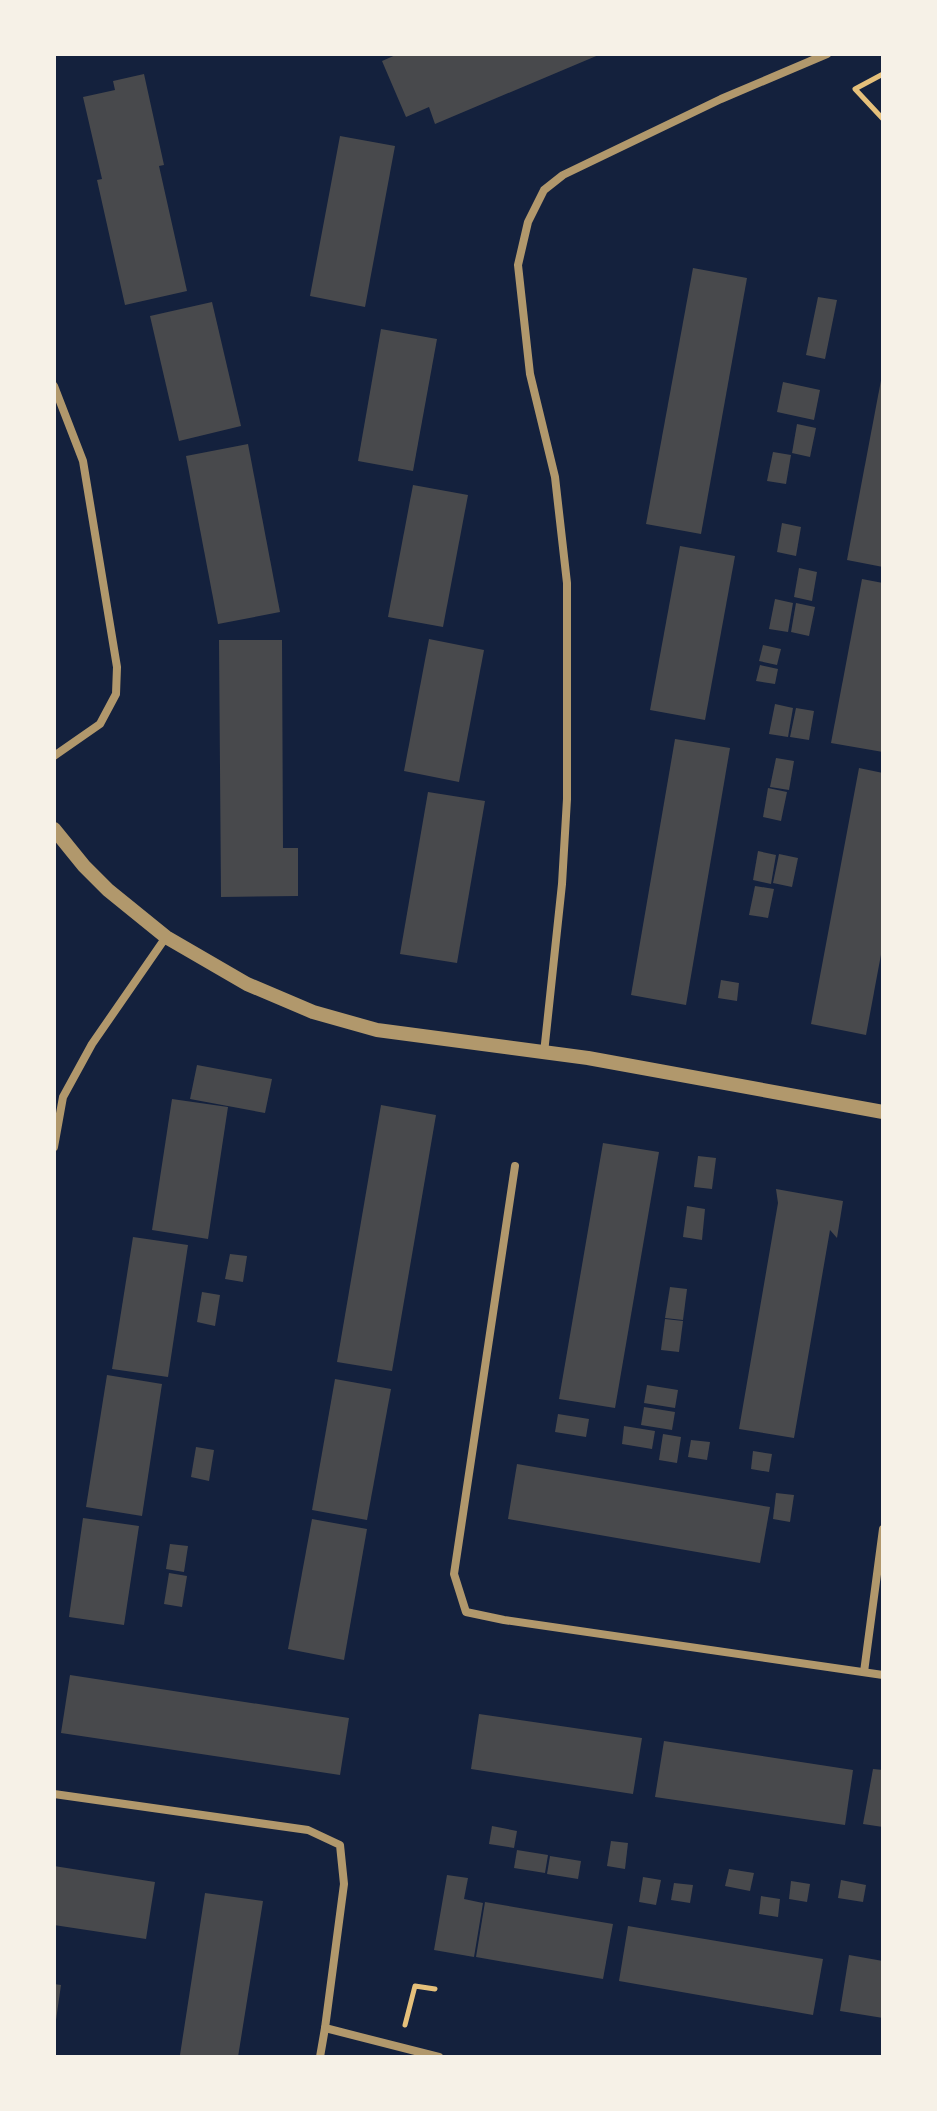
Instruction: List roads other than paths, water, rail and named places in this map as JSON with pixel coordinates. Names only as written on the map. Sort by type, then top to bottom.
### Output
[{"type":"street","points":[[544,1053],[562,884],[567,799],[567,583],[555,477],[530,374],[518,265],[528,222],[544,190],[563,175],[721,99],[827,54]]},
{"type":"street","points":[[54,386],[83,461],[117,667],[116,694],[100,724],[54,756]]},
{"type":"street","points":[[54,829],[84,866],[166,937],[247,984],[313,1012],[377,1030],[588,1058],[883,1112]]},
{"type":"street","points":[[54,1147],[63,1097],[92,1044],[166,937]]},
{"type":"street","points":[[515,1166],[454,1574],[466,1612],[883,1675]]},
{"type":"street","points":[[864,1672],[883,1529]]},
{"type":"street","points":[[54,1794],[308,1830],[340,1845],[344,1884],[320,2057]]},
{"type":"street","points":[[325,2028],[439,2057]]}]
